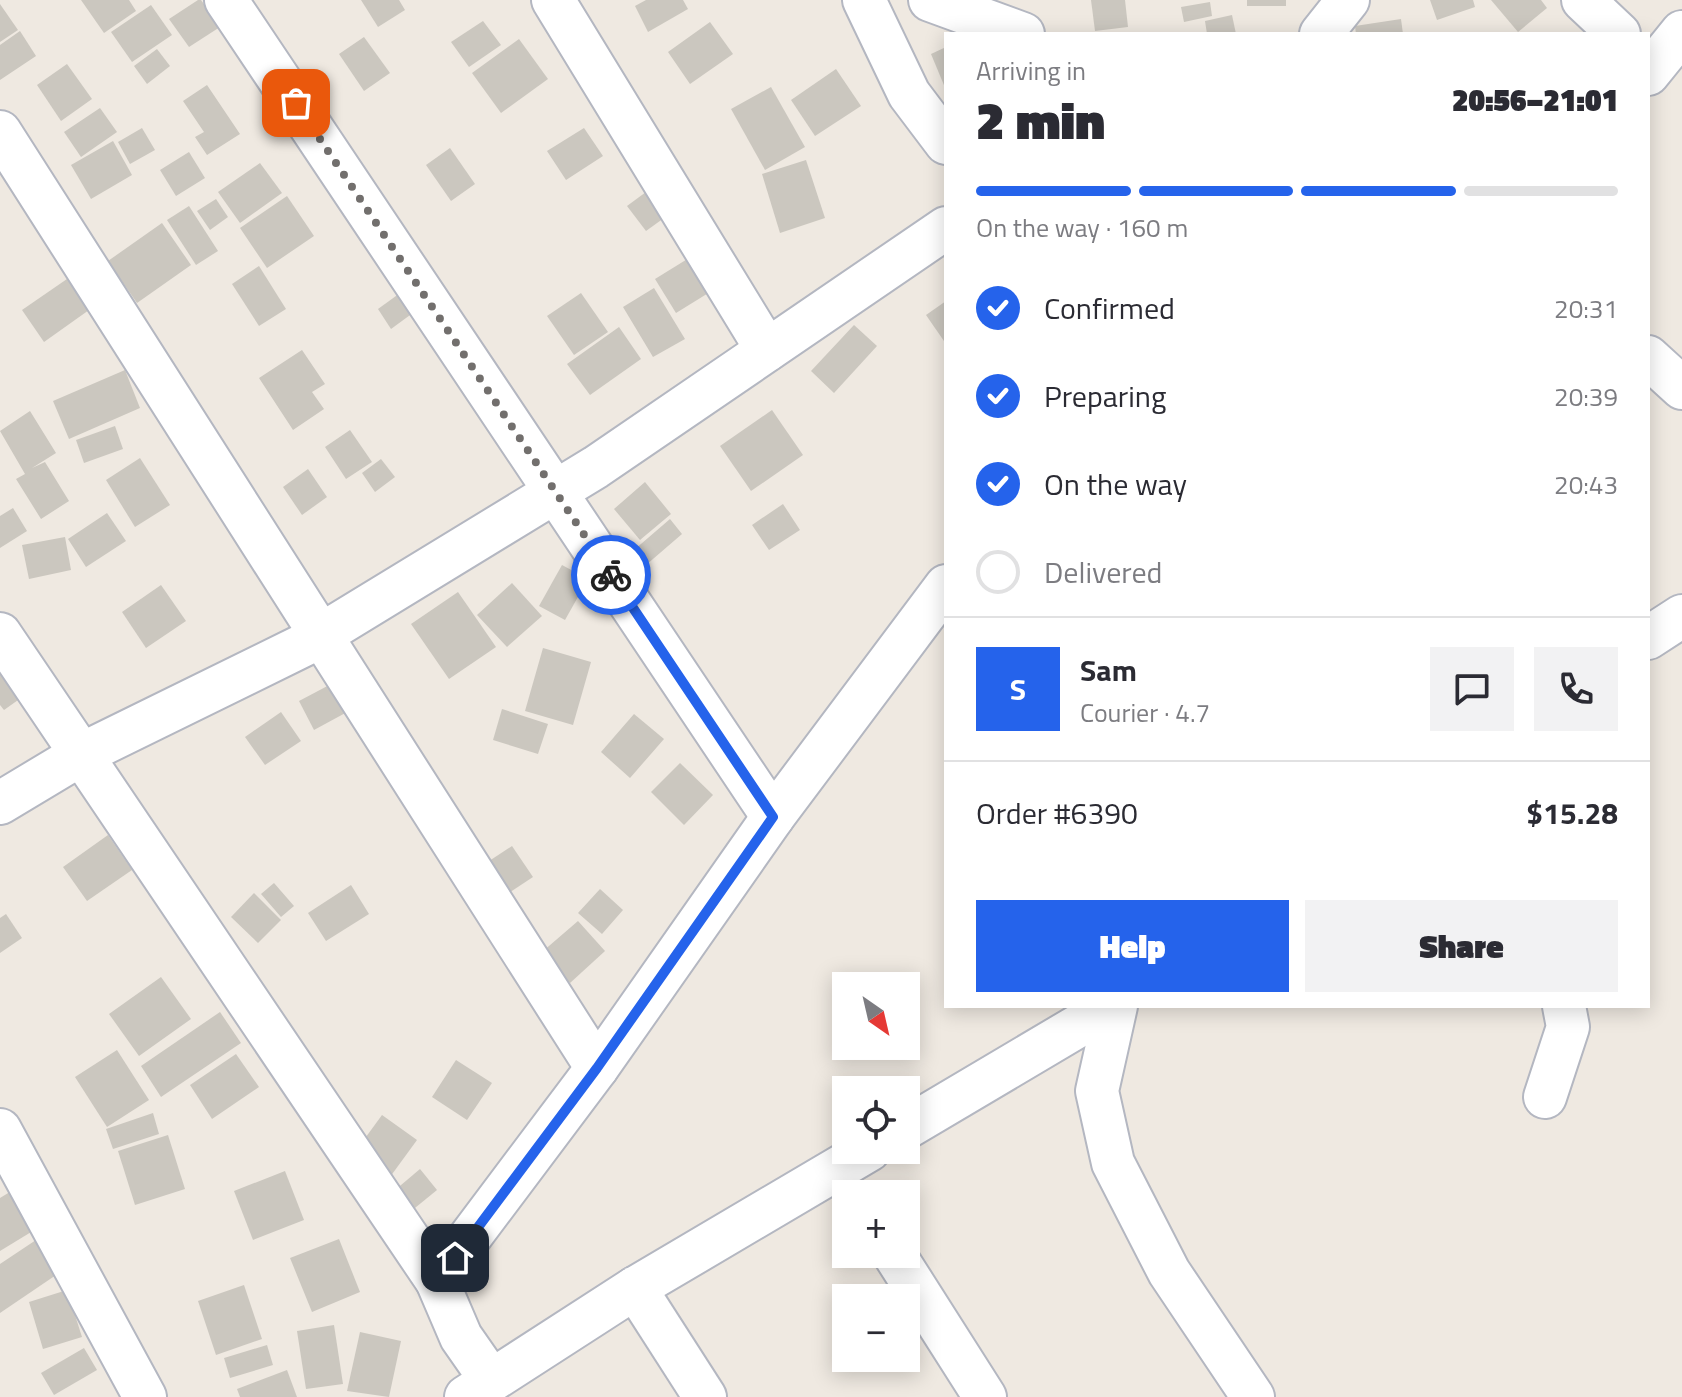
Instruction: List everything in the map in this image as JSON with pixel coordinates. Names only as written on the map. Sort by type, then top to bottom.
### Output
[{"type":"street","points":[[226,0],[773,817]]},
{"type":"street","points":[[553,0],[767,350]]},
{"type":"street","points":[[864,0],[909,94],[944,140]]},
{"type":"street","points":[[930,0],[1018,32]]},
{"type":"street","points":[[1323,32],[1348,0]]},
{"type":"street","points":[[1583,0],[1617,32]]},
{"type":"street","points":[[0,132],[597,1068]]},
{"type":"street","points":[[0,803],[80,755],[322,634],[555,491],[944,229]]},
{"type":"street","points":[[1650,359],[1682,388]]},
{"type":"street","points":[[437,1281],[597,1068],[773,817],[944,589]]},
{"type":"street","points":[[1650,637],[1682,616]]},
{"type":"street","points":[[0,634],[437,1281],[479,1389],[635,1288],[855,1171]]},
{"type":"street","points":[[920,1120],[1111,1008]]},
{"type":"street","points":[[1114,1008],[1097,1091],[1113,1163],[1169,1272],[1253,1397]]},
{"type":"street","points":[[1545,1097],[1568,1027],[1564,1008]]},
{"type":"street","points":[[0,1130],[145,1397]]},
{"type":"street","points":[[903,1268],[985,1397]]},
{"type":"street","points":[[635,1288],[705,1397]]},
{"type":"building","points":[[81,0],[129,0],[136,11],[104,33]]},
{"type":"building","points":[[198,0],[220,27],[189,47],[169,19]]},
{"type":"building","points":[[361,0],[399,0],[405,10],[378,27]]},
{"type":"building","points":[[646,0],[683,0],[688,9],[648,32],[635,6]]},
{"type":"building","points":[[1091,0],[1125,0],[1128,27],[1095,31]]},
{"type":"building","points":[[1247,0],[1286,0],[1286,6],[1247,6]]},
{"type":"building","points":[[1430,0],[1473,0],[1475,7],[1437,20]]},
{"type":"building","points":[[1491,0],[1541,0],[1547,8],[1518,32]]},
{"type":"building","points":[[1210,2],[1212,16],[1184,22],[1181,7]]},
{"type":"building","points":[[0,4],[18,30],[0,42]]},
{"type":"building","points":[[151,5],[172,35],[132,62],[111,32]]},
{"type":"building","points":[[1232,15],[1236,32],[1207,32],[1205,21]]},
{"type":"building","points":[[1401,19],[1403,32],[1356,32],[1355,26]]},
{"type":"building","points":[[483,21],[501,45],[469,67],[451,42]]},
{"type":"building","points":[[710,22],[733,54],[690,84],[668,52]]},
{"type":"building","points":[[20,31],[36,56],[0,80],[0,45]]},
{"type":"building","points":[[364,37],[390,73],[364,91],[339,54]]},
{"type":"building","points":[[519,39],[548,79],[501,113],[472,73]]},
{"type":"building","points":[[944,48],[944,85],[931,54]]},
{"type":"building","points":[[157,49],[170,66],[147,84],[134,66]]},
{"type":"building","points":[[67,64],[92,99],[61,121],[37,85]]},
{"type":"building","points":[[836,69],[861,106],[815,136],[791,100]]},
{"type":"building","points":[[207,85],[240,134],[207,155],[195,137],[204,132],[183,101]]},
{"type":"building","points":[[771,87],[805,147],[765,170],[731,109]]},
{"type":"building","points":[[100,108],[117,132],[81,157],[64,132]]},
{"type":"building","points":[[142,128],[155,150],[130,164],[118,142]]},
{"type":"building","points":[[584,128],[603,156],[566,180],[547,151]]},
{"type":"building","points":[[113,141],[132,175],[91,199],[71,165]]},
{"type":"building","points":[[450,148],[475,184],[451,201],[426,165]]},
{"type":"building","points":[[189,152],[205,178],[176,196],[160,170]]},
{"type":"building","points":[[806,160],[825,218],[780,233],[762,174]]},
{"type":"building","points":[[260,163],[282,193],[240,223],[218,192]]},
{"type":"building","points":[[646,192],[664,218],[646,231],[627,206]]},
{"type":"building","points":[[287,196],[314,236],[267,268],[240,228]]},
{"type":"building","points":[[216,199],[228,217],[210,230],[197,211]]},
{"type":"building","points":[[189,206],[218,251],[196,265],[167,220]]},
{"type":"building","points":[[162,223],[191,265],[137,303],[108,261]]},
{"type":"building","points":[[689,258],[710,292],[676,313],[655,279]]},
{"type":"building","points":[[259,266],[286,309],[259,326],[232,284]]},
{"type":"building","points":[[67,279],[89,310],[44,342],[22,310]]},
{"type":"building","points":[[407,288],[421,307],[391,329],[378,309]]},
{"type":"building","points":[[654,288],[685,339],[653,357],[623,307]]},
{"type":"building","points":[[581,293],[608,332],[574,355],[547,316]]},
{"type":"building","points":[[944,302],[944,341],[926,315]]},
{"type":"building","points":[[854,325],[877,346],[834,393],[811,371]]},
{"type":"building","points":[[619,327],[641,359],[590,395],[567,364]]},
{"type":"building","points":[[302,350],[325,384],[312,392],[324,409],[293,430],[259,378]]},
{"type":"building","points":[[125,370],[140,408],[69,439],[53,401]]},
{"type":"building","points":[[772,410],[803,455],[751,491],[720,446]]},
{"type":"building","points":[[30,411],[56,453],[32,468],[45,462],[69,501],[41,519],[16,479],[25,474],[0,431]]},
{"type":"building","points":[[115,426],[123,449],[84,463],[76,440]]},
{"type":"building","points":[[350,430],[372,462],[346,479],[325,447]]},
{"type":"building","points":[[140,458],[170,505],[135,527],[106,480]]},
{"type":"building","points":[[381,459],[395,477],[375,492],[362,473]]},
{"type":"building","points":[[308,469],[327,497],[302,515],[283,487]]},
{"type":"building","points":[[645,482],[671,514],[640,540],[614,509]]},
{"type":"building","points":[[783,504],[800,530],[769,550],[752,525]]},
{"type":"building","points":[[13,508],[27,531],[0,548],[0,516]]},
{"type":"building","points":[[107,513],[126,541],[86,567],[68,539]]},
{"type":"building","points":[[670,519],[682,534],[646,565],[634,550]]},
{"type":"building","points":[[65,537],[71,570],[29,579],[22,545]]},
{"type":"building","points":[[562,565],[588,579],[565,620],[539,606]]},
{"type":"building","points":[[512,583],[542,616],[507,647],[477,615]]},
{"type":"building","points":[[161,585],[186,621],[146,648],[122,612]]},
{"type":"building","points":[[458,592],[496,647],[449,679],[411,624]]},
{"type":"building","points":[[543,648],[591,662],[573,725],[525,711]]},
{"type":"building","points":[[0,668],[28,693],[4,710],[0,705]]},
{"type":"building","points":[[335,682],[349,711],[314,730],[299,701]]},
{"type":"building","points":[[502,709],[548,724],[538,754],[493,740]]},
{"type":"building","points":[[281,712],[301,741],[265,765],[245,737]]},
{"type":"building","points":[[634,714],[664,739],[630,778],[601,752]]},
{"type":"building","points":[[680,763],[713,795],[684,825],[651,792]]},
{"type":"building","points":[[108,835],[132,870],[87,901],[63,867]]},
{"type":"building","points":[[512,846],[533,877],[501,898],[480,867]]},
{"type":"building","points":[[274,883],[294,906],[281,917],[261,894]]},
{"type":"building","points":[[351,885],[369,914],[326,941],[308,913]]},
{"type":"building","points":[[600,889],[623,910],[602,934],[578,913]]},
{"type":"building","points":[[254,893],[281,920],[258,943],[231,917]]},
{"type":"building","points":[[6,914],[22,938],[0,953],[0,918]]},
{"type":"building","points":[[578,921],[605,951],[570,983],[542,952]]},
{"type":"building","points":[[161,977],[191,1019],[139,1056],[109,1014]]},
{"type":"building","points":[[220,1012],[241,1043],[161,1097],[141,1066]]},
{"type":"building","points":[[117,1050],[149,1100],[107,1127],[75,1077]]},
{"type":"building","points":[[236,1054],[259,1087],[212,1119],[190,1085]]},
{"type":"building","points":[[456,1060],[492,1083],[467,1120],[432,1097]]},
{"type":"building","points":[[153,1113],[159,1134],[113,1149],[106,1129]]},
{"type":"building","points":[[382,1115],[417,1140],[390,1177],[355,1152]]},
{"type":"building","points":[[168,1135],[185,1189],[135,1205],[118,1151]]},
{"type":"building","points":[[420,1169],[437,1190],[410,1212],[394,1191]]},
{"type":"building","points":[[285,1171],[304,1220],[253,1240],[234,1191]]},
{"type":"building","points":[[18,1187],[41,1226],[0,1251],[0,1198]]},
{"type":"building","points":[[339,1239],[360,1292],[312,1312],[290,1258]]},
{"type":"building","points":[[36,1240],[59,1273],[0,1313],[0,1264]]},
{"type":"building","points":[[244,1285],[262,1339],[216,1355],[198,1301]]},
{"type":"building","points":[[67,1290],[82,1337],[43,1349],[29,1302]]},
{"type":"building","points":[[334,1325],[343,1384],[306,1389],[297,1331]]},
{"type":"building","points":[[360,1332],[401,1341],[389,1397],[347,1391]]},
{"type":"building","points":[[267,1345],[273,1365],[230,1378],[224,1358]]},
{"type":"building","points":[[84,1348],[97,1370],[54,1395],[41,1373]]},
{"type":"building","points":[[287,1370],[297,1397],[240,1397],[237,1389]]},
{"type":"way so far","points":[[296,103],[611,575]]},
{"type":"route","points":[[455,1258],[597,1068],[773,817],[611,575]]}]
